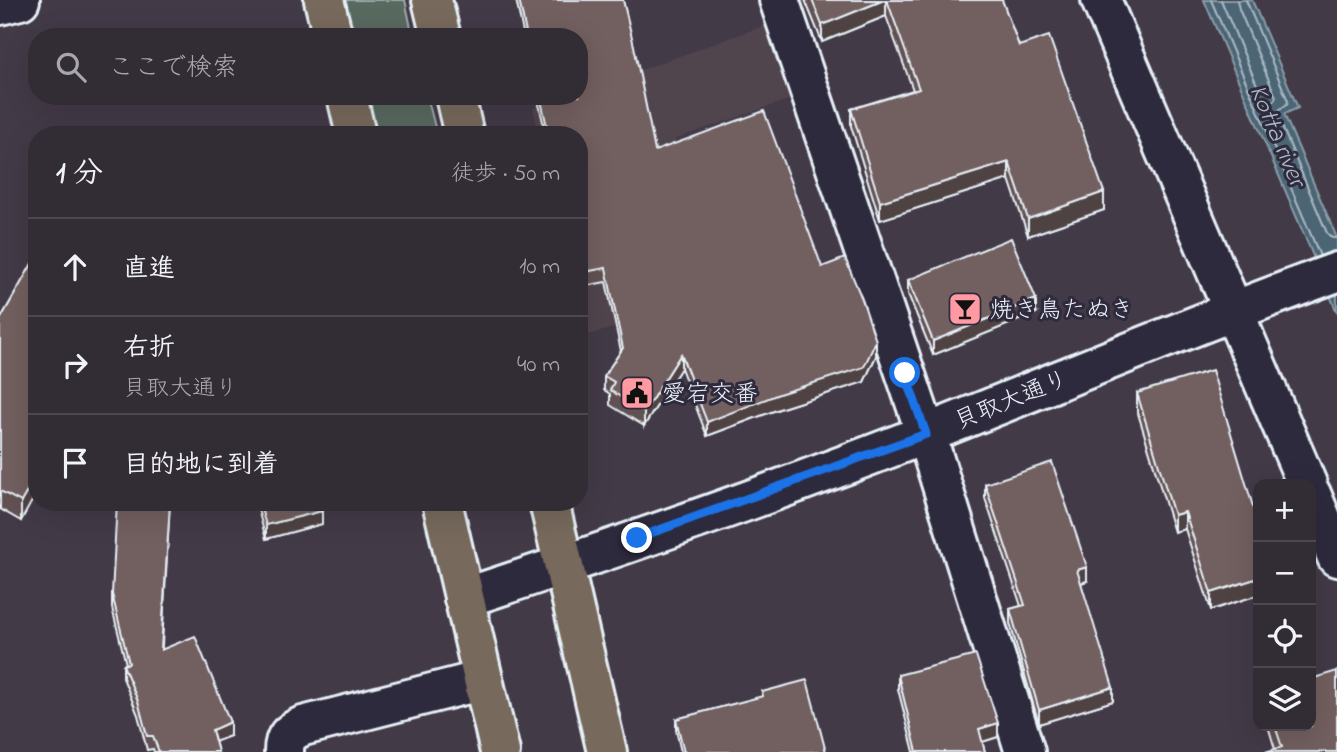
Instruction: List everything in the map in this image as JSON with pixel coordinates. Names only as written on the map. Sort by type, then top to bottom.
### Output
[{"type":"main road","points":[[324,0],[331,28]]},
{"type":"main road","points":[[432,0],[439,28]]},
{"type":"main road","points":[[349,105],[354,126]]},
{"type":"main road","points":[[457,105],[462,126]]},
{"type":"main road","points":[[444,511],[500,752]]},
{"type":"main road","points":[[551,511],[607,752]]},
{"type":"street","points":[[0,5],[20,0]]},
{"type":"street","points":[[779,0],[926,434],[1025,752]]},
{"type":"street","points":[[1101,0],[1247,305],[1305,479]]},
{"type":"street","name":"貝取大通り","points":[[464,598],[564,565],[926,434],[1247,305],[1337,272]]},
{"type":"street","points":[[1316,506],[1337,557]]},
{"type":"street","points":[[284,752],[284,741],[290,732],[303,726],[483,680]]},
{"type":"shaded area","points":[[769,24],[793,98],[675,139],[723,297],[588,335],[588,126],[537,126],[533,108],[542,105],[588,105],[588,89]]},
{"type":"green space","points":[[345,0],[405,0],[411,28],[352,28]]},
{"type":"green space","points":[[369,105],[429,105],[435,126],[374,126]]},
{"type":"water","name":"Kotta river","points":[[1204,0],[1252,0],[1298,108],[1284,114],[1337,238],[1337,312]]},
{"type":"building","points":[[519,0],[623,0],[655,151],[764,111],[822,267],[845,258],[862,299],[876,341],[864,367],[779,394],[707,422],[681,354],[644,412],[610,390],[614,382],[604,376],[623,348],[606,268],[588,271],[588,126],[547,126],[542,105],[588,105],[588,28],[525,28]]},
{"type":"building","points":[[812,0],[884,0],[822,25]]},
{"type":"building","points":[[887,0],[1002,0],[1019,46],[1049,36],[1104,192],[1028,219],[1009,162],[880,202],[851,109],[919,89]]},
{"type":"building","points":[[1011,238],[1036,299],[933,341],[908,280]]},
{"type":"building","points":[[28,271],[28,490],[21,502],[0,491],[0,320]]},
{"type":"building","points":[[1212,370],[1253,507],[1253,580],[1211,593],[1185,512],[1174,515],[1137,393]]},
{"type":"building","points":[[1052,462],[1087,567],[1077,570],[1113,687],[1039,710],[1010,609],[1025,605],[985,484]]},
{"type":"building","points":[[117,511],[169,511],[161,650],[195,636],[230,722],[212,730],[218,752],[159,752],[153,736],[147,736],[138,701],[123,665],[129,663],[112,594]]},
{"type":"building","points":[[262,511],[322,511],[266,525]]},
{"type":"building","points":[[976,655],[998,723],[979,729],[985,752],[917,752],[898,675]]},
{"type":"building","points":[[1337,671],[1337,752],[1265,752],[1282,747],[1277,731],[1316,731],[1316,677]]},
{"type":"building","points":[[807,680],[826,752],[684,752],[676,719],[763,696],[762,692]]},
{"type":"place","name":"焼き鳥たぬき","points":[[965,309]]},
{"type":"place","name":"愛宕交番","points":[[637,393]]},
{"type":"route","points":[[637,538],[926,434],[905,373]]}]
